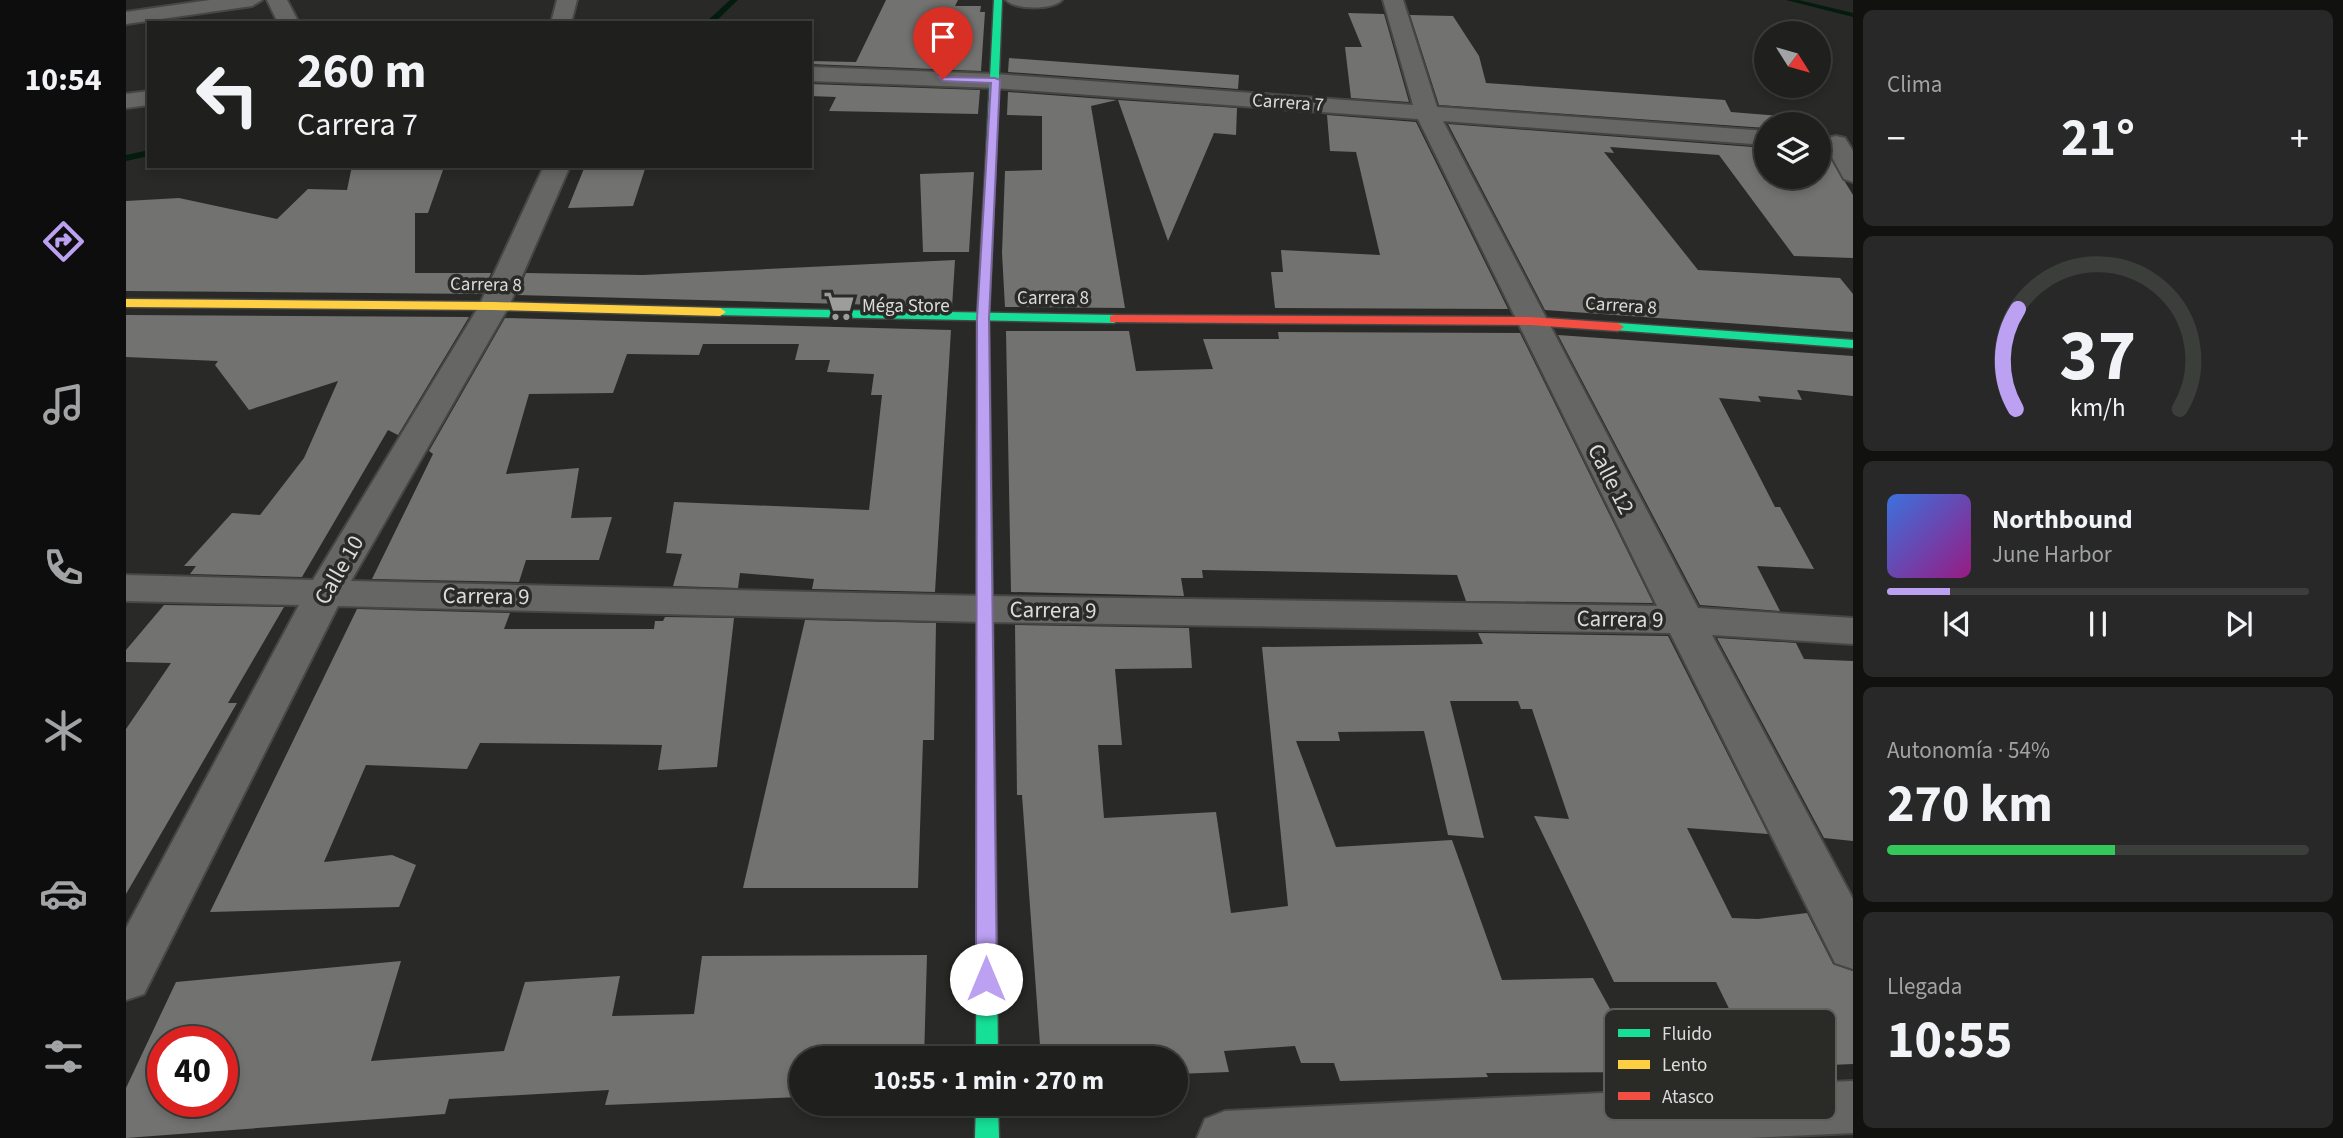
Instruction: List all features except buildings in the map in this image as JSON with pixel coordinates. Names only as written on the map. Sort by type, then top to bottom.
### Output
[{"type":"street","points":[[126,18],[252,0]]},
{"type":"street","points":[[277,0],[288,21]]},
{"type":"street","points":[[562,21],[567,0]]},
{"type":"street","points":[[987,1046],[983,319],[998,0]]},
{"type":"street","points":[[1016,0],[1052,0]]},
{"type":"street","name":"Calle 12","points":[[1393,0],[1427,114],[1530,321],[1853,948]]},
{"type":"street","name":"Carrera 7","points":[[812,74],[995,80],[1754,137]]},
{"type":"street","points":[[126,101],[147,97]]},
{"type":"street","points":[[1836,143],[1853,174]]},
{"type":"street","name":"Calle 10","points":[[126,978],[325,592],[494,306],[556,168]]},
{"type":"street","name":"Carrera 8","points":[[126,303],[494,306],[983,319],[1530,321],[1853,344]]},
{"type":"street","name":"Carrera 9","points":[[126,588],[984,609],[1684,620],[1853,631]]},
{"type":"street","points":[[987,1116],[987,1138]]},
{"type":"street","points":[[1225,1138],[1604,1119]]},
{"type":"waterway","points":[[711,21],[734,0]]},
{"type":"waterway","points":[[1790,0],[1853,15]]},
{"type":"waterway","points":[[126,158],[147,153]]},
{"type":"traffic: fast","points":[[990,176],[998,0]]},
{"type":"traffic: fast","points":[[720,312],[1114,319]]},
{"type":"traffic: fast","points":[[1618,327],[1853,344]]},
{"type":"traffic: fast","points":[[986,787],[987,1046]]},
{"type":"traffic: fast","points":[[987,1116],[987,1138]]},
{"type":"traffic: slow","points":[[986,787],[983,319],[990,176]]},
{"type":"traffic: slow","points":[[126,303],[494,306],[720,312]]},
{"type":"traffic: jam","points":[[1114,319],[1530,321],[1618,327]]},
{"type":"place","name":"Méga Store","points":[[839,306]]},
{"type":"route","points":[[943,79],[995,80],[983,319],[986,979]]}]
